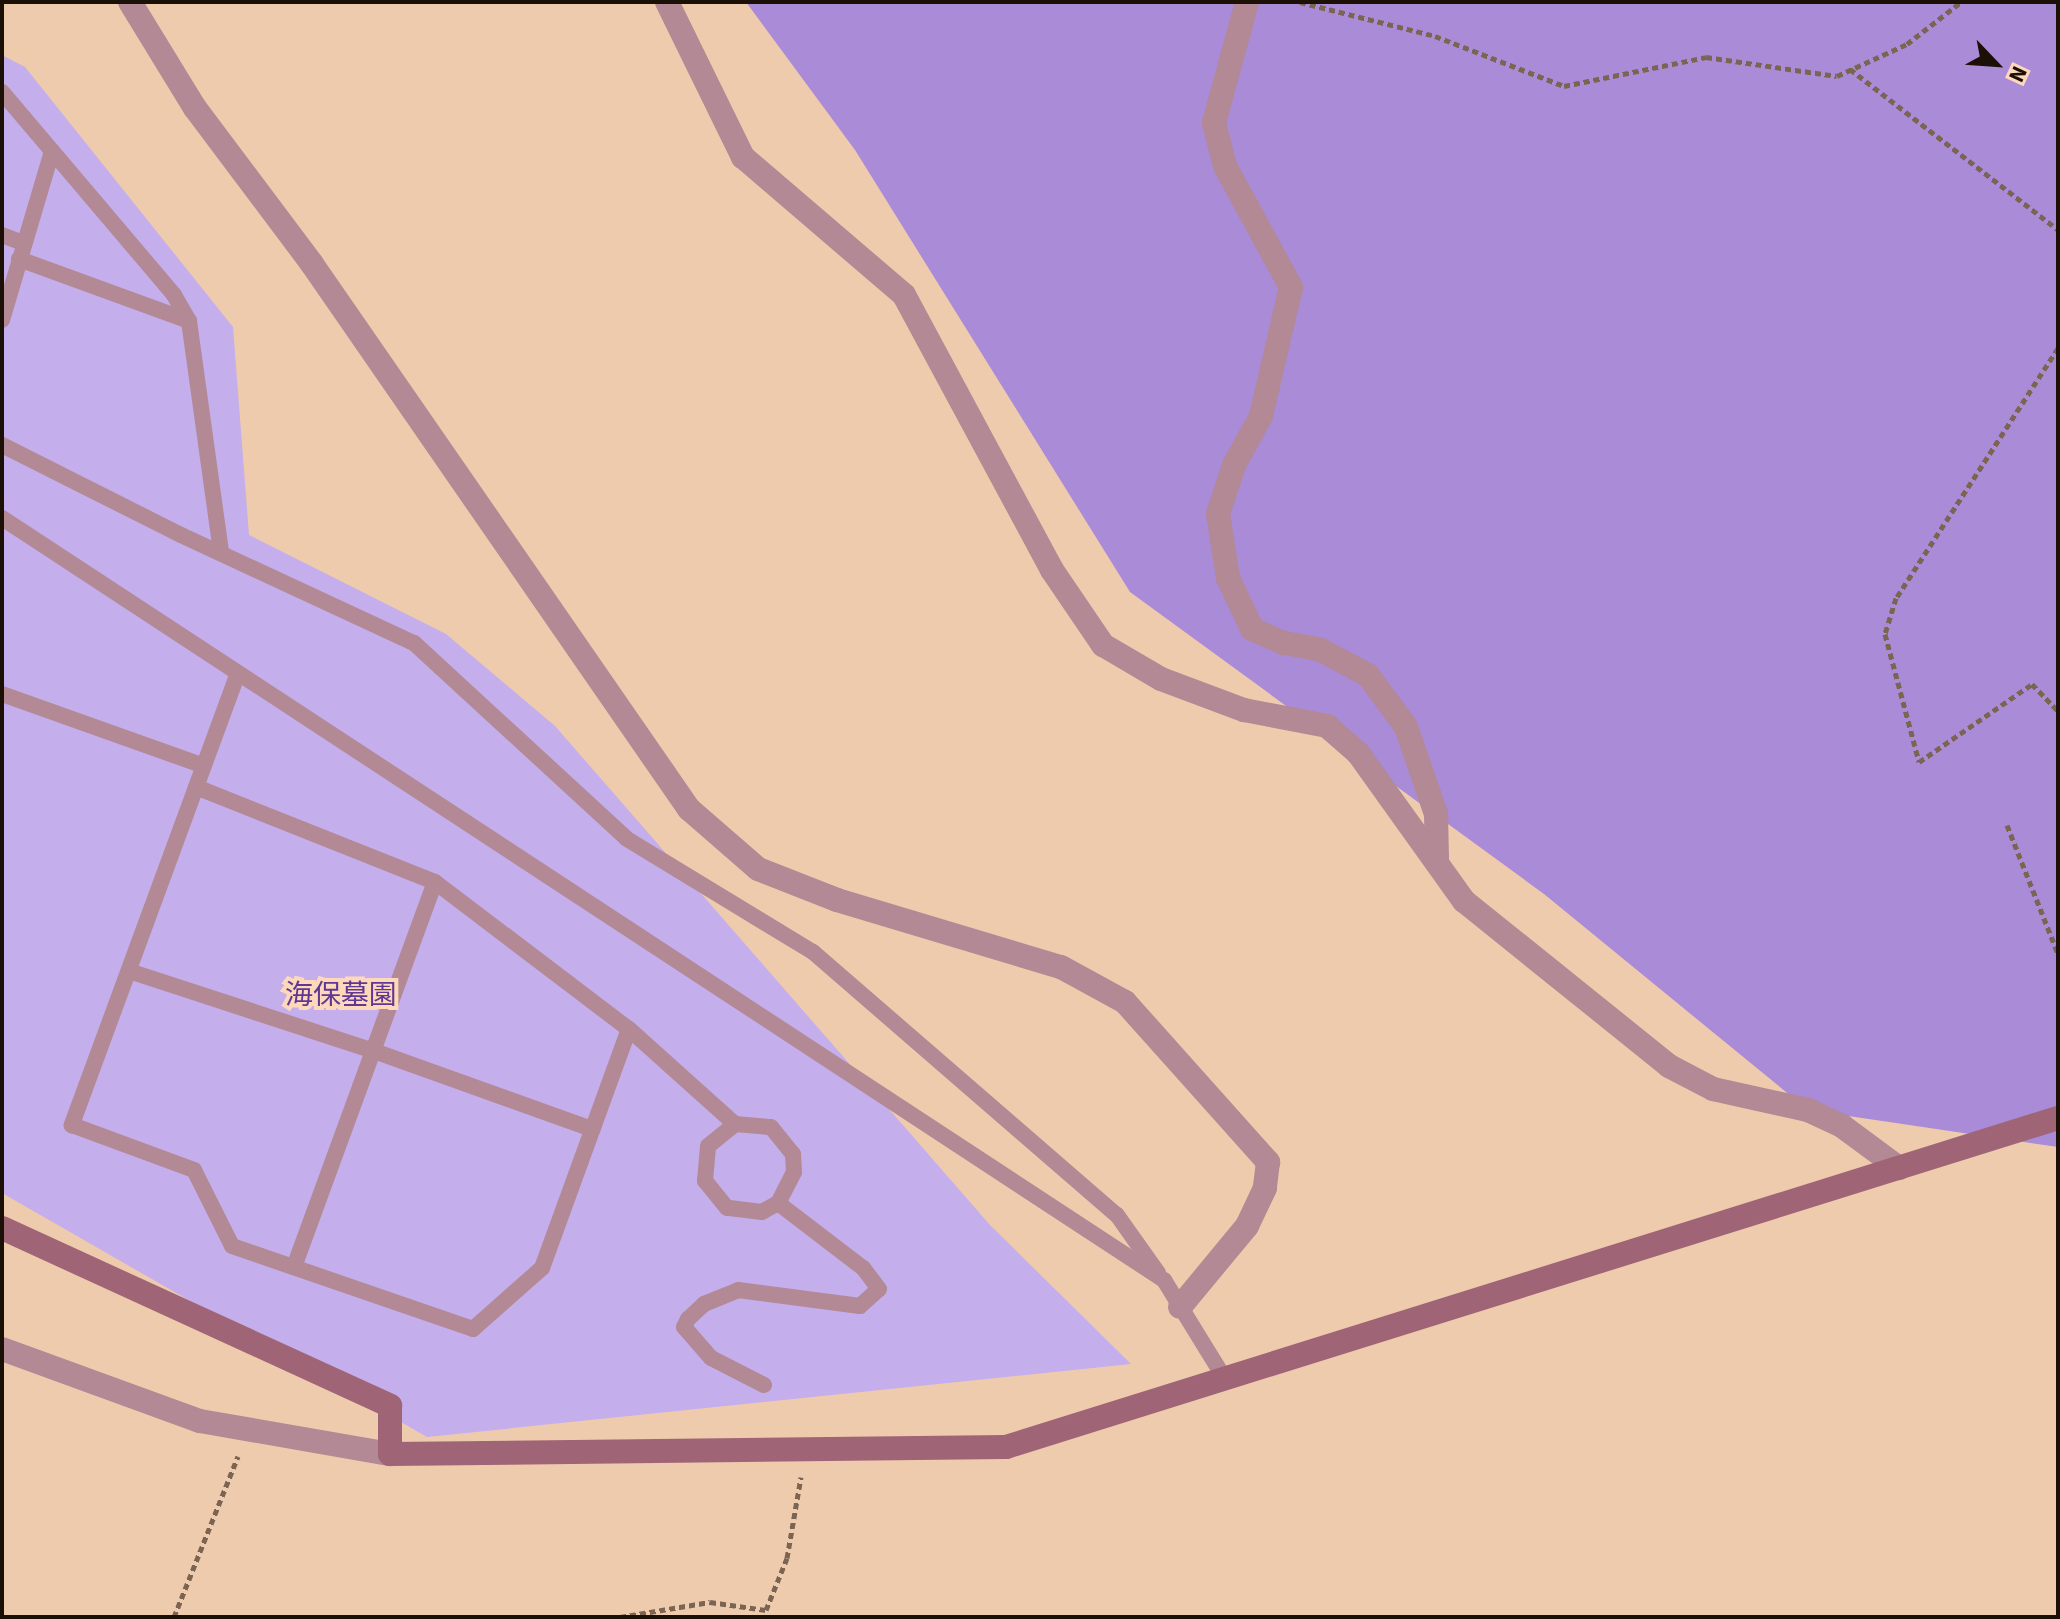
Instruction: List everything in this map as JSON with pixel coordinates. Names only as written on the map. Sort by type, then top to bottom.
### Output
[{"type":"street","points":[[130,2],[195,108],[312,264],[689,809],[758,869],[837,900],[1061,967],[1125,1002],[1268,1162],[1265,1188],[1247,1226],[1180,1307]]},
{"type":"street","points":[[667,2],[743,157],[904,295],[1052,570],[1103,645],[1161,679],[1244,710],[1327,726],[1358,753],[1437,859],[1464,901],[1669,1066],[1713,1089],[1808,1110],[1842,1126],[1899,1168]]},
{"type":"street","points":[[1247,2],[1214,123],[1225,166],[1291,287],[1261,416],[1234,465],[1218,514],[1228,578],[1252,629],[1284,643],[1319,649],[1368,675],[1406,727],[1436,814],[1437,859]]},
{"type":"street","points":[[2,1349],[200,1421],[390,1454],[1006,1447],[2058,1118]]},
{"type":"street","points":[[2,1228],[390,1406],[390,1454]]},
{"type":"lane","points":[[2,92],[174,295],[189,321],[221,553]]},
{"type":"lane","points":[[2,320],[52,151]]},
{"type":"lane","points":[[2,235],[21,251],[189,321]]},
{"type":"lane","points":[[2,445],[221,553],[414,643],[627,839],[813,952],[1117,1215],[1164,1280],[1225,1379]]},
{"type":"lane","points":[[2,518],[1164,1280]]},
{"type":"lane","points":[[238,673],[72,1125],[194,1170],[232,1246],[473,1329],[542,1268],[629,1029]]},
{"type":"lane","points":[[2,694],[204,766]]},
{"type":"lane","points":[[196,787],[435,882],[629,1029],[735,1124],[771,1127],[788,1146],[794,1172],[778,1203],[744,1214],[720,1203],[705,1181],[708,1146],[735,1124]]},
{"type":"lane","points":[[294,1267],[435,882]]},
{"type":"lane","points":[[129,971],[374,1051],[592,1129]]},
{"type":"lane","points":[[764,1385],[711,1358],[684,1327],[688,1319],[704,1304],[738,1290],[860,1306],[879,1289],[863,1268],[778,1203]]},
{"type":"path","points":[[1300,2],[1435,36],[1564,86],[1706,57],[1785,71],[1837,76],[1907,44],[1961,2]]},
{"type":"path","points":[[1850,69],[2058,230]]},
{"type":"path","points":[[2058,348],[1896,598],[1885,634],[1919,762],[2032,684],[2058,711]]},
{"type":"path","points":[[2007,825],[2058,954]]},
{"type":"path","points":[[174,1617],[249,1429]]},
{"type":"path","points":[[620,1617],[710,1602],[766,1610],[787,1558],[805,1451]]},
{"type":"green space","name":"海保墓園","points":[[2,55],[25,67],[233,327],[249,535],[446,634],[555,726],[990,1225],[1131,1364],[427,1437],[2,1193]]},
{"type":"shaded area","points":[[746,2],[2058,2],[2058,1147],[1808,1110],[1544,894],[1130,592],[855,150]]}]
